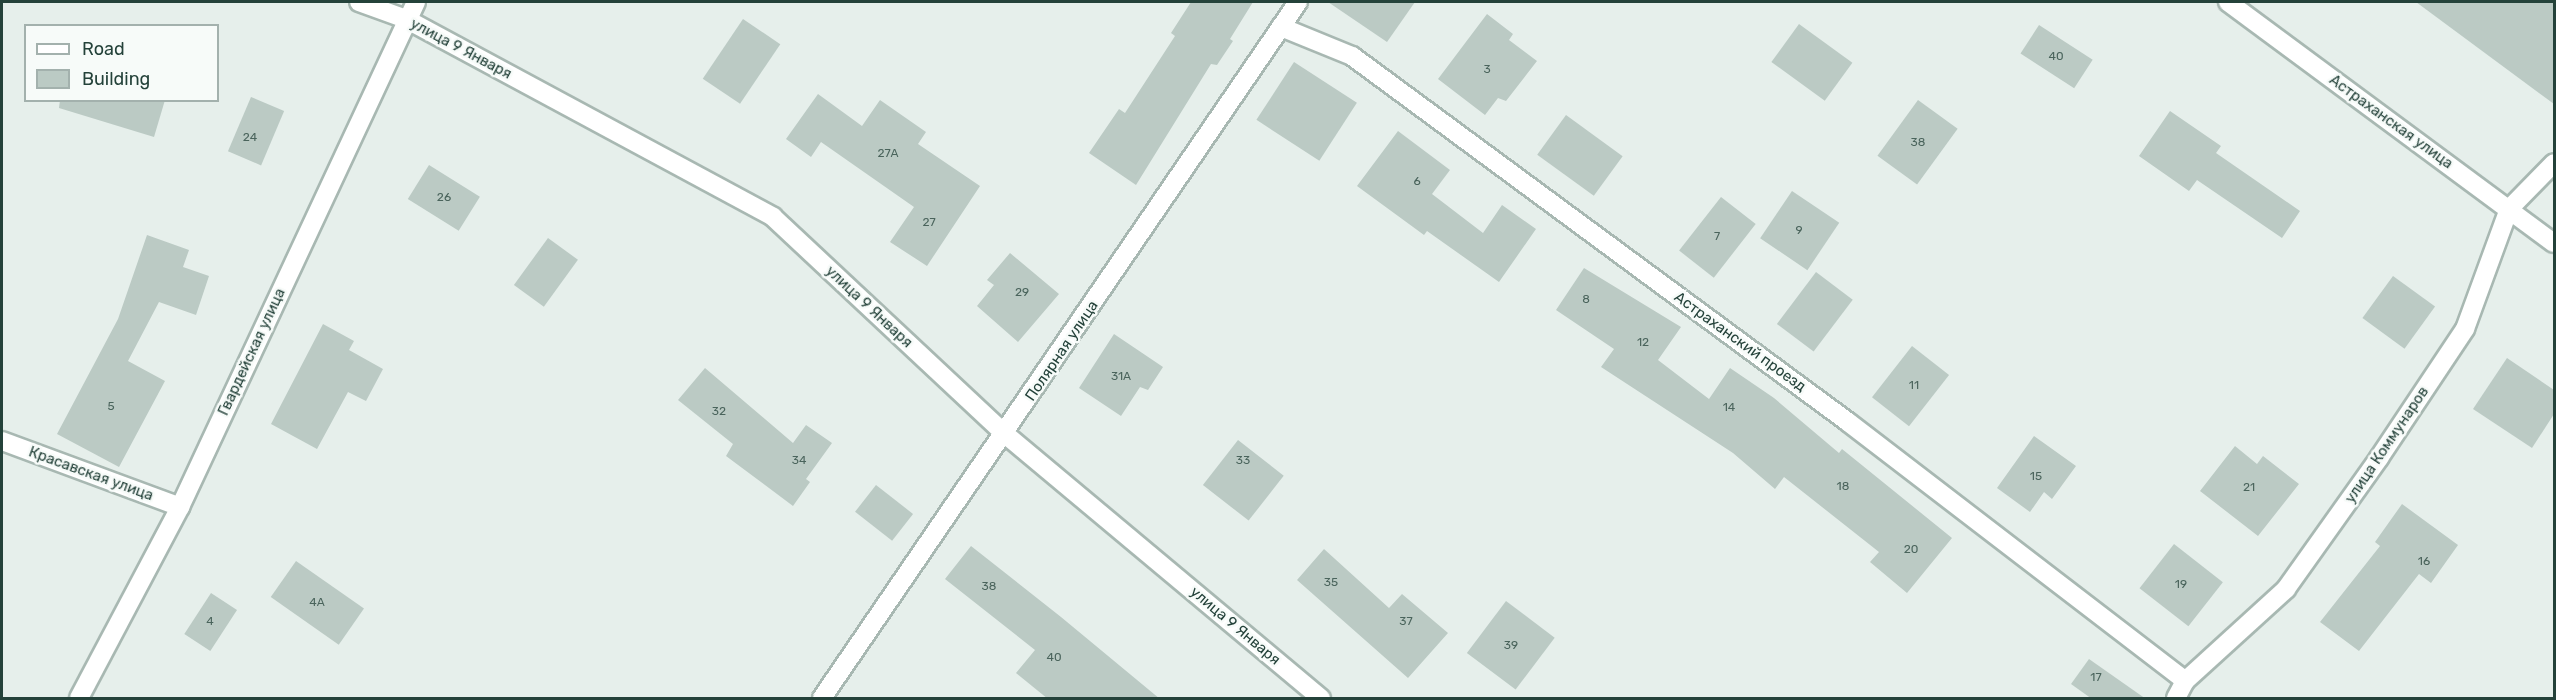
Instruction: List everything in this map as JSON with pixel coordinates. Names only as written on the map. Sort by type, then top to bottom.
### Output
[{"type":"street","name":"улица 9 Января","points":[[359,2],[406,19],[773,216],[1005,434],[1321,699]]},
{"type":"street","name":"Гвардейская улица","points":[[79,699],[180,507],[406,19],[416,2]]},
{"type":"street","name":"Полярная улица","points":[[822,699],[1298,2]]},
{"type":"street","name":"Астраханская улица","points":[[2228,2],[2554,243]]},
{"type":"street","name":"Астраханский проезд","points":[[1281,27],[1352,56],[1848,422],[2185,681]]},
{"type":"street","name":"улица Коммунаров","points":[[2176,699],[2185,681],[2286,589],[2379,458],[2465,329],[2509,209],[2554,163]]},
{"type":"street","name":"Красавская улица","points":[[2,441],[180,507]]},
{"type":"building","points":[[1191,2],[1253,2],[1230,39],[1233,41],[1217,65],[1211,64],[1136,185],[1089,153],[1119,109],[1125,113],[1175,36],[1171,33]]},
{"type":"building","points":[[1328,2],[1415,2],[1387,42]]},
{"type":"building","points":[[2416,2],[2554,2],[2554,104]]},
{"type":"building","points":[[1487,14],[1513,34],[1509,40],[1537,61],[1506,101],[1498,98],[1485,115],[1438,79]]},
{"type":"building","points":[[743,19],[780,44],[740,104],[703,79]]},
{"type":"building","points":[[1799,24],[1852,63],[1825,101],[1771,62]]},
{"type":"building","points":[[2039,25],[2093,60],[2074,88],[2020,54]]},
{"type":"building","points":[[1294,62],[1357,103],[1319,161],[1256,120]]},
{"type":"building","points":[[818,94],[862,126],[880,100],[926,132],[918,144],[980,186],[927,266],[890,242],[914,207],[821,142],[811,157],[786,139]]},
{"type":"building","points":[[251,97],[284,111],[261,165],[228,151]]},
{"type":"building","points":[[1918,100],[1958,129],[1917,185],[1877,156]]},
{"type":"building","points":[[60,102],[164,102],[154,137],[59,108]]},
{"type":"building","points":[[2170,111],[2221,146],[2216,153],[2300,211],[2282,238],[2197,180],[2189,191],[2139,156]]},
{"type":"building","points":[[1566,115],[1623,156],[1594,196],[1537,155]]},
{"type":"building","points":[[1398,131],[1450,170],[1432,194],[1483,233],[1502,205],[1536,229],[1499,282],[1427,231],[1424,235],[1357,186]]},
{"type":"building","points":[[429,165],[480,197],[459,231],[408,199]]},
{"type":"building","points":[[1792,191],[1839,223],[1807,270],[1760,238]]},
{"type":"building","points":[[1721,197],[1756,224],[1714,278],[1679,251]]},
{"type":"building","points":[[147,235],[189,250],[183,267],[209,276],[196,315],[159,302],[128,361],[165,381],[119,467],[57,434],[118,319]]},
{"type":"building","points":[[548,238],[578,260],[544,307],[514,285]]},
{"type":"building","points":[[1010,253],[1059,294],[1018,342],[977,306],[994,285],[987,280]]},
{"type":"building","points":[[1584,268],[1681,327],[1658,360],[1709,399],[1730,368],[1774,398],[1839,453],[1842,449],[1952,538],[1907,593],[1870,562],[1879,552],[1784,477],[1775,489],[1733,453],[1601,367],[1614,349],[1556,310]]},
{"type":"building","points":[[1816,272],[1853,300],[1814,352],[1777,324]]},
{"type":"building","points":[[2393,276],[2435,307],[2405,349],[2362,318]]},
{"type":"building","points":[[323,324],[354,341],[349,350],[383,369],[366,401],[348,392],[317,449],[271,424]]},
{"type":"building","points":[[1114,334],[1163,367],[1148,390],[1140,387],[1121,416],[1079,388]]},
{"type":"building","points":[[1912,346],[1949,375],[1909,426],[1872,397]]},
{"type":"building","points":[[2507,358],[2554,390],[2554,414],[2532,448],[2473,409]]},
{"type":"building","points":[[705,368],[793,443],[806,425],[832,443],[806,479],[810,482],[793,506],[726,456],[733,444],[678,400]]},
{"type":"building","points":[[2034,436],[2076,466],[2052,499],[2044,492],[2030,512],[1997,488]]},
{"type":"building","points":[[1238,440],[1284,476],[1249,521],[1203,485]]},
{"type":"building","points":[[2235,446],[2257,464],[2263,456],[2299,484],[2258,536],[2200,491]]},
{"type":"building","points":[[876,485],[913,514],[892,541],[855,512]]},
{"type":"building","points":[[2402,504],[2458,545],[2431,583],[2419,574],[2359,651],[2320,622],[2380,546],[2375,542]]},
{"type":"building","points":[[2174,544],[2223,582],[2188,626],[2140,588]]},
{"type":"building","points":[[971,546],[1160,699],[1048,699],[1016,673],[1035,650],[945,579]]},
{"type":"building","points":[[1324,549],[1389,608],[1402,594],[1448,633],[1408,678],[1297,580]]},
{"type":"building","points":[[296,561],[364,609],[339,645],[271,597]]},
{"type":"building","points":[[211,593],[237,610],[210,651],[184,634]]},
{"type":"building","points":[[1506,601],[1555,638],[1516,690],[1467,653]]},
{"type":"building","points":[[2089,659],[2146,699],[2092,699],[2071,684]]}]
